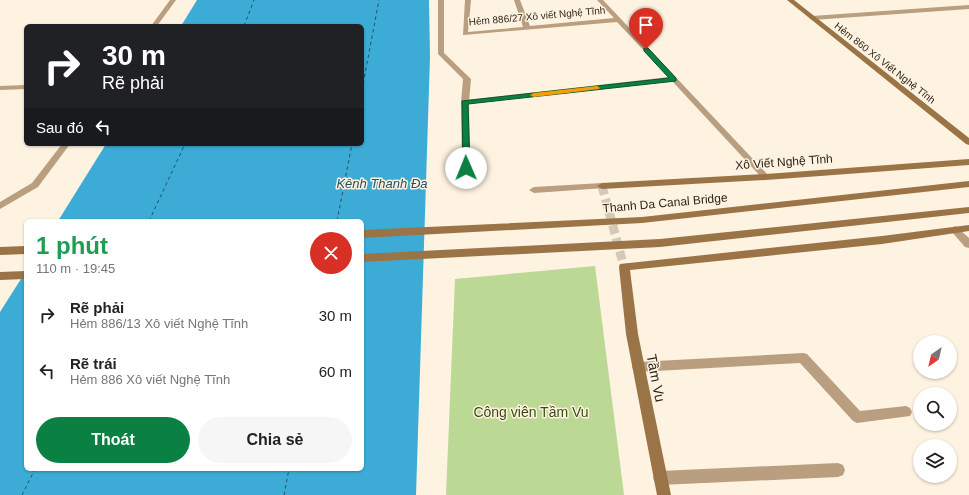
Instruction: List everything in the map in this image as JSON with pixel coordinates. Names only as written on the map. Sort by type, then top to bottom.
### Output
[{"type":"street","points":[[155,24],[173,0]]},
{"type":"street","points":[[441,0],[441,54],[467,79],[465,102],[466,168]]},
{"type":"street","name":"Hẻm 886/27 Xô viết Nghệ Tĩnh","points":[[468,0],[465,34],[618,20]]},
{"type":"street","points":[[517,0],[527,28]]},
{"type":"street","points":[[600,0],[766,177]]},
{"type":"street","name":"Hẻm 860 Xô Viết Nghệ Tĩnh","points":[[790,0],[969,142]]},
{"type":"street","points":[[812,18],[969,7]]},
{"type":"street","points":[[465,102],[674,79]]},
{"type":"street","points":[[0,88],[24,87]]},
{"type":"street","points":[[0,206],[35,185],[64,146]]},
{"type":"street","name":"Xô Viết Nghệ Tĩnh","points":[[534,190],[766,177],[969,162]]},
{"type":"street","name":"Thanh Da Canal Bridge","points":[[364,234],[642,220],[969,184]]},
{"type":"street","points":[[364,258],[660,244],[969,210]]},
{"type":"street","points":[[955,230],[969,228]]},
{"type":"street","points":[[955,230],[969,244]]},
{"type":"street","name":"Tầm Vu","points":[[664,495],[632,334],[624,267],[882,240],[955,230]]},
{"type":"street","points":[[0,251],[24,250]]},
{"type":"street","points":[[0,276],[24,275]]},
{"type":"street","points":[[638,367],[803,358],[857,417],[906,412]]},
{"type":"street","points":[[660,478],[838,470]]},
{"type":"green space","name":"Công viên Tầm Vu","points":[[595,266],[624,495],[446,495],[455,279]]},
{"type":"water","name":"Kênh Thanh Đa","points":[[197,0],[429,0],[430,57],[416,495],[0,495],[0,312],[24,274],[24,471],[364,471],[364,219],[59,219],[105,146],[364,146],[364,24],[182,24]]},
{"type":"ferry route","points":[[245,24],[254,0]]},
{"type":"ferry route","points":[[364,79],[379,0]]},
{"type":"ferry route","points":[[150,219],[184,146]]},
{"type":"ferry route","points":[[337,219],[352,146]]},
{"type":"ferry route","points":[[22,495],[34,471]]},
{"type":"ferry route","points":[[284,495],[289,471]]},
{"type":"tunnel","points":[[602,186],[624,267]]},
{"type":"slow traffic","points":[[534,95],[597,88]]},
{"type":"route","points":[[466,168],[465,102],[674,79],[646,49]]}]
